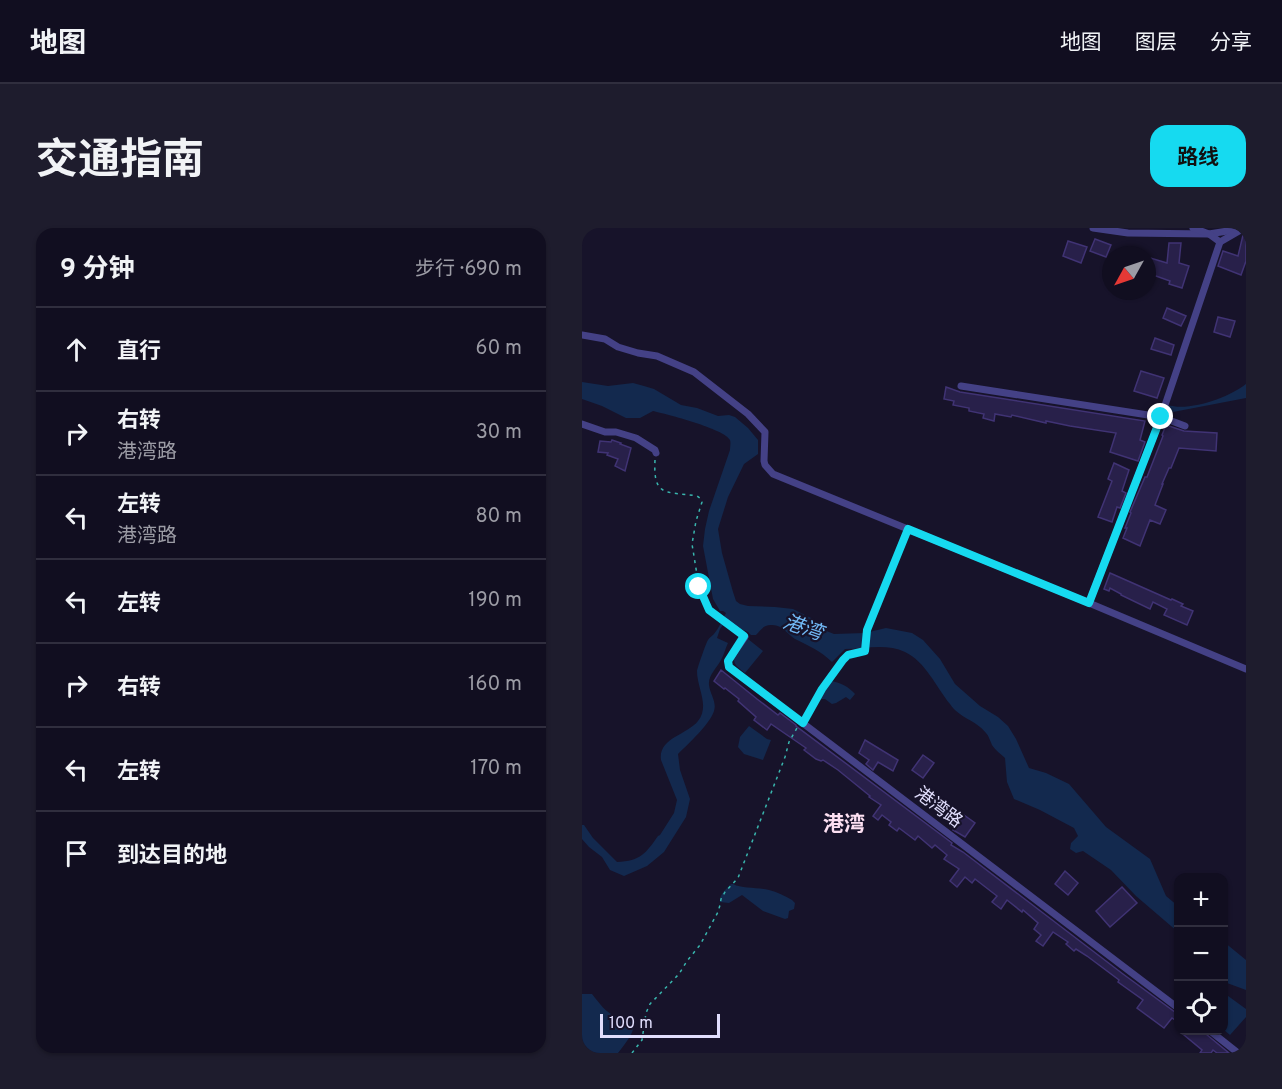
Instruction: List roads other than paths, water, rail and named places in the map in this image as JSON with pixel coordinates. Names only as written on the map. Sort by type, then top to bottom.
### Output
[{"type":"street","points":[[1093,228],[1128,233],[1209,234],[1245,228]]},
{"type":"street","points":[[1193,228],[1209,234],[1220,242]]},
{"type":"street","points":[[1089,603],[1161,417],[1220,242],[1245,228]]},
{"type":"street","points":[[582,335],[604,339],[618,347],[638,353],[657,356],[694,372],[748,414],[765,432],[764,461],[773,474],[1246,669]]},
{"type":"street","points":[[961,386],[1161,417],[1185,426]]},
{"type":"street","points":[[582,424],[605,432],[616,432],[636,438],[656,453]]},
{"type":"street","name":"港湾路","points":[[726,622],[745,636],[728,661],[729,667],[1174,1004]]},
{"type":"street","points":[[1215,1035],[1238,1053]]},
{"type":"water","points":[[582,382],[608,386],[633,383],[654,389],[681,405],[718,416],[735,417],[748,428],[758,440],[758,454],[744,464],[728,497],[718,529],[722,553],[736,601],[748,606],[793,609],[834,634],[865,633],[886,628],[912,633],[923,640],[940,659],[955,684],[1008,726],[1029,768],[1069,784],[1106,827],[1150,859],[1166,896],[1174,903],[1174,929],[1136,896],[1111,870],[1083,851],[1076,853],[1070,849],[1071,843],[1078,836],[1074,828],[1014,799],[1007,782],[1005,758],[993,747],[982,729],[954,709],[925,668],[912,656],[890,648],[845,649],[832,662],[775,625],[764,627],[756,635],[751,635],[725,622],[720,629],[717,638],[728,643],[709,681],[715,704],[714,711],[703,728],[678,754],[680,770],[690,799],[686,817],[664,852],[647,866],[624,876],[610,870],[602,857],[582,839],[582,825],[617,862],[625,861],[642,855],[660,835],[674,813],[677,800],[661,760],[661,753],[668,742],[693,726],[701,715],[703,703],[697,669],[708,640],[716,632],[726,613],[720,611],[713,599],[703,546],[709,511],[730,450],[730,440],[718,431],[682,419],[653,411],[640,418],[626,418],[582,399]]},
{"type":"water","points":[[1246,384],[1246,398],[1173,412],[1166,408],[1168,405],[1177,407],[1209,402],[1230,394]]},
{"type":"water","points":[[748,639],[763,651],[745,673],[735,664],[734,657]]},
{"type":"water","points":[[830,681],[844,685],[855,694],[850,700],[846,697],[832,704],[821,699],[820,694]]},
{"type":"water","points":[[749,726],[771,740],[763,760],[744,754],[738,747],[740,737]]},
{"type":"water","points":[[731,884],[778,893],[795,903],[794,909],[789,911],[788,918],[785,919],[763,911],[742,895],[729,903],[720,902],[725,890]]},
{"type":"water","points":[[1228,945],[1246,960],[1246,990],[1228,983]]},
{"type":"water","points":[[582,994],[592,994],[609,1013],[634,1025],[630,1036],[618,1053],[593,1053],[582,1045]]},
{"type":"water","points":[[1228,996],[1246,1009],[1246,1017],[1230,1035],[1228,1033]]},
{"type":"district","name":"港湾","points":[[844,824]]}]
